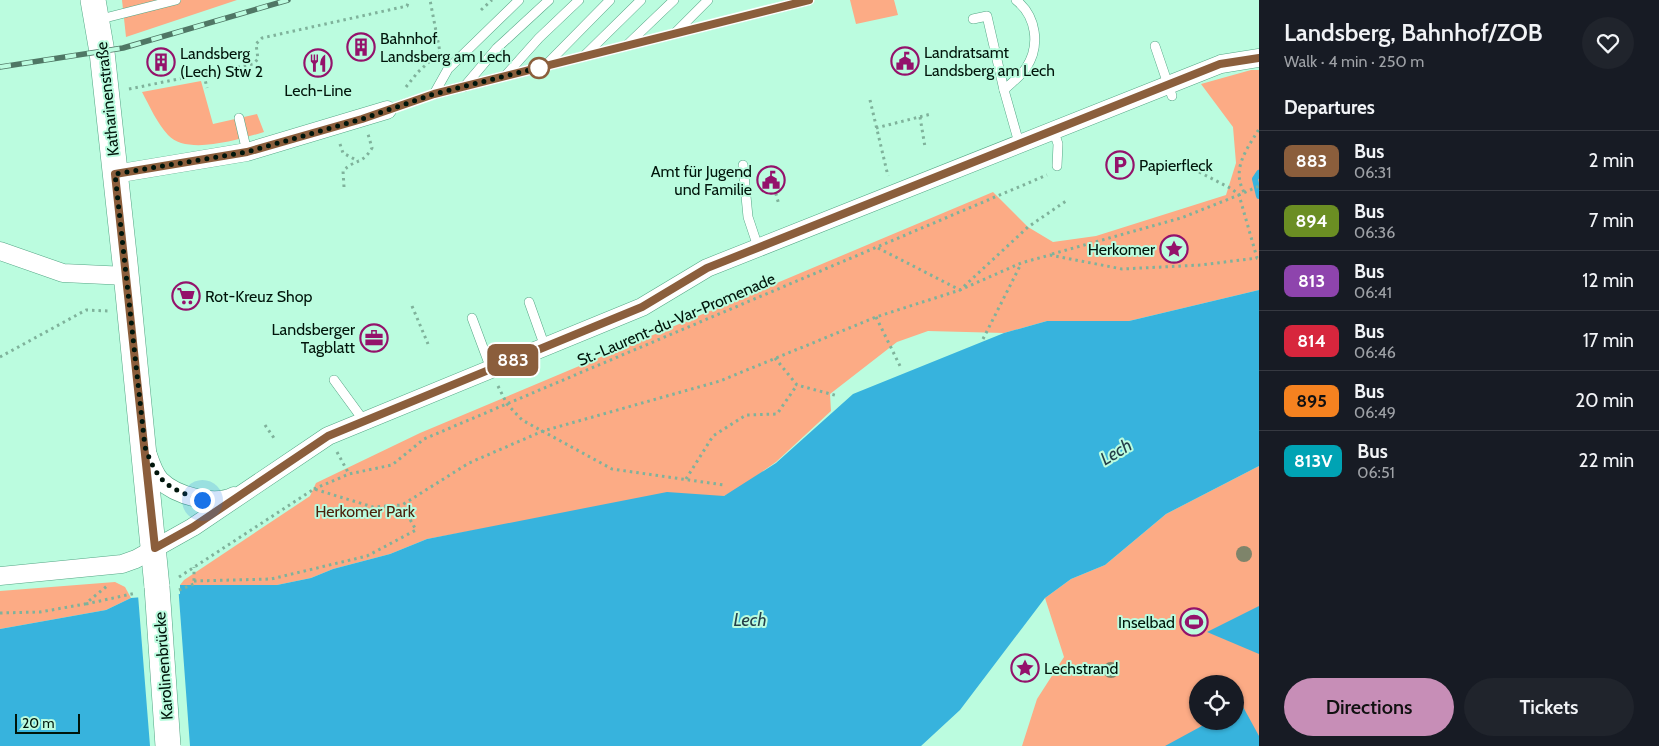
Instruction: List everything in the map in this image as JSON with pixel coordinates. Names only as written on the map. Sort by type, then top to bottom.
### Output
[{"type":"main road","name":"Katharinenstraße","points":[[95,10],[131,311],[155,548],[162,587]]},
{"type":"main road","name":"Karolinenbrücke","points":[[162,587],[168,746]]},
{"type":"street","points":[[0,576],[122,564],[136,559],[193,527],[328,436],[642,307],[707,268],[758,247],[1053,129],[1170,90],[1220,64],[1259,58]]},
{"type":"street","points":[[115,174],[247,152],[387,110]]},
{"type":"street","points":[[0,251],[63,273],[127,276]]},
{"type":"street","points":[[145,447],[153,469],[161,480],[188,495],[202,500],[230,498],[255,486]]},
{"type":"lane","points":[[95,10],[176,0]]},
{"type":"lane","points":[[434,94],[448,69],[519,0]]},
{"type":"lane","points":[[464,86],[497,48],[549,0]]},
{"type":"lane","points":[[505,76],[539,38],[579,0]]},
{"type":"lane","points":[[545,66],[610,0]]},
{"type":"lane","points":[[584,56],[642,0]]},
{"type":"lane","points":[[627,46],[674,0]]},
{"type":"lane","points":[[674,34],[708,0]]},
{"type":"lane","points":[[387,110],[464,86],[809,0]]},
{"type":"lane","points":[[1004,90],[1026,68],[1035,43],[1030,13],[1016,0]]},
{"type":"lane","points":[[973,19],[987,16],[1004,90],[1019,143]]},
{"type":"lane","points":[[1155,46],[1170,90]]},
{"type":"lane","points":[[238,118],[247,152]]},
{"type":"lane","points":[[1053,129],[1058,144],[1056,168]]},
{"type":"lane","points":[[743,165],[748,217],[758,247]]},
{"type":"lane","points":[[529,302],[545,347]]},
{"type":"lane","points":[[472,318],[491,370]]},
{"type":"lane","points":[[334,380],[364,421]]},
{"type":"path","points":[[129,90],[227,70],[256,62],[258,59],[256,44],[262,38],[407,6],[409,0]]},
{"type":"path","points":[[387,110],[418,72],[440,52],[430,0]]},
{"type":"path","points":[[481,10],[492,0]]},
{"type":"path","points":[[227,70],[228,74]]},
{"type":"path","points":[[204,75],[207,88]]},
{"type":"path","points":[[870,100],[892,194]]},
{"type":"path","points":[[876,128],[931,114]]},
{"type":"path","points":[[920,117],[925,147]]},
{"type":"path","points":[[1244,192],[1238,176],[1240,162],[1259,129]]},
{"type":"path","points":[[344,187],[343,171],[350,164],[366,159],[372,148]]},
{"type":"path","points":[[343,153],[359,161]]},
{"type":"path","name":"St.-Laurent-du-Var-Promenade","points":[[162,587],[314,489],[349,474],[392,465],[424,439],[877,247],[1056,168]]},
{"type":"path","points":[[1050,255],[1122,269],[1201,265],[1258,258],[1239,195],[1232,188],[1199,172]]},
{"type":"path","points":[[314,489],[373,507],[402,505],[469,463],[543,431],[720,381],[876,317],[960,290],[1022,263],[1180,218],[1259,186]]},
{"type":"path","points":[[774,187],[779,205]]},
{"type":"path","points":[[960,290],[1028,227],[1066,201]]},
{"type":"path","points":[[877,247],[960,290]]},
{"type":"path","points":[[983,339],[1022,263]]},
{"type":"path","points":[[412,306],[428,344]]},
{"type":"path","points":[[0,357],[86,310],[131,311]]},
{"type":"path","points":[[876,317],[900,366]]},
{"type":"path","points":[[775,358],[797,385],[838,396]]},
{"type":"path","points":[[491,370],[507,404],[522,420],[612,469],[724,485]]},
{"type":"path","points":[[686,479],[713,436],[746,415],[777,414],[797,385]]},
{"type":"path","points":[[265,425],[276,441]]},
{"type":"path","points":[[328,436],[349,474]]},
{"type":"path","points":[[194,581],[271,579],[367,556],[416,530],[402,505]]},
{"type":"path","points":[[0,613],[40,612],[162,587],[194,584],[194,567]]},
{"type":"path","points":[[86,604],[109,584]]},
{"type":"green space","points":[[122,0],[237,0],[126,37]]},
{"type":"green space","points":[[850,0],[894,0],[898,15],[856,24]]},
{"type":"green space","name":"Herkomer Park","points":[[1251,70],[1259,70],[1259,290],[1129,321],[1047,321],[1004,333],[928,331],[897,342],[830,394],[831,411],[776,462],[739,488],[724,496],[708,496],[525,521],[427,539],[390,554],[333,569],[311,578],[277,585],[180,585],[184,580],[310,496],[316,483],[420,433],[993,192],[1028,227],[1053,242],[1096,236],[1226,195],[1236,163],[1233,127],[1201,84]]},
{"type":"green space","points":[[201,81],[213,124],[257,114],[264,132],[228,142],[200,145],[177,141],[168,135],[157,120],[142,92]]},
{"type":"green space","name":"Inselbad","points":[[1259,466],[1259,746],[1022,746],[1037,699],[1064,657],[1045,598],[1071,579],[1105,565],[1166,514]]},
{"type":"green space","points":[[115,582],[125,587],[131,598],[106,610],[0,629],[0,591]]},
{"type":"water","name":"Lech","points":[[1259,290],[1259,466],[1166,514],[1105,565],[1071,579],[1045,598],[960,710],[921,746],[0,746],[0,629],[106,610],[131,598],[180,594],[180,585],[277,585],[311,578],[333,569],[390,554],[427,539],[667,492],[724,496],[776,463],[853,394],[1004,333],[1047,321],[1129,321]]},
{"type":"water","points":[[1259,606],[1259,654],[1207,632]]},
{"type":"water","points":[[1244,709],[1259,736],[1259,746],[1165,746],[1194,730],[1244,730]]},
{"type":"pier","points":[[178,584],[190,746],[150,746],[138,595],[178,591]]},
{"type":"waterway","points":[[1259,173],[1255,179],[1259,196]]},
{"type":"railway","points":[[0,67],[123,48],[288,0]]},
{"type":"bus line","name":"883","points":[[809,0],[805,3],[434,94],[362,119],[247,152],[115,174],[155,548],[193,527],[328,436],[642,307],[707,268],[974,160],[1220,64],[1259,58]]},
{"type":"place","name":"Bahnhof Landsberg am Lech","points":[[361,47]]},
{"type":"place","name":"Landratsamt Landsberg am Lech","points":[[905,61]]},
{"type":"place","name":"Landsberg (Lech) Stw 2","points":[[161,62]]},
{"type":"place","name":"Lech-Line","points":[[318,63]]},
{"type":"place","name":"Papierfleck","points":[[1120,165]]},
{"type":"place","name":"Amt für Jugend und Familie","points":[[771,180]]},
{"type":"place","name":"Herkomer","points":[[1174,249]]},
{"type":"place","name":"Rot-Kreuz Shop","points":[[186,296]]},
{"type":"place","name":"Landsberger Tagblatt","points":[[374,338]]},
{"type":"place","name":"Inselbad","points":[[1194,622]]},
{"type":"place","name":"Lechstrand","points":[[1025,668]]},
{"type":"route","points":[[202,500],[185,494],[161,480],[153,469],[145,447],[115,174],[247,152],[362,119],[434,94],[545,66],[539,68]]}]
